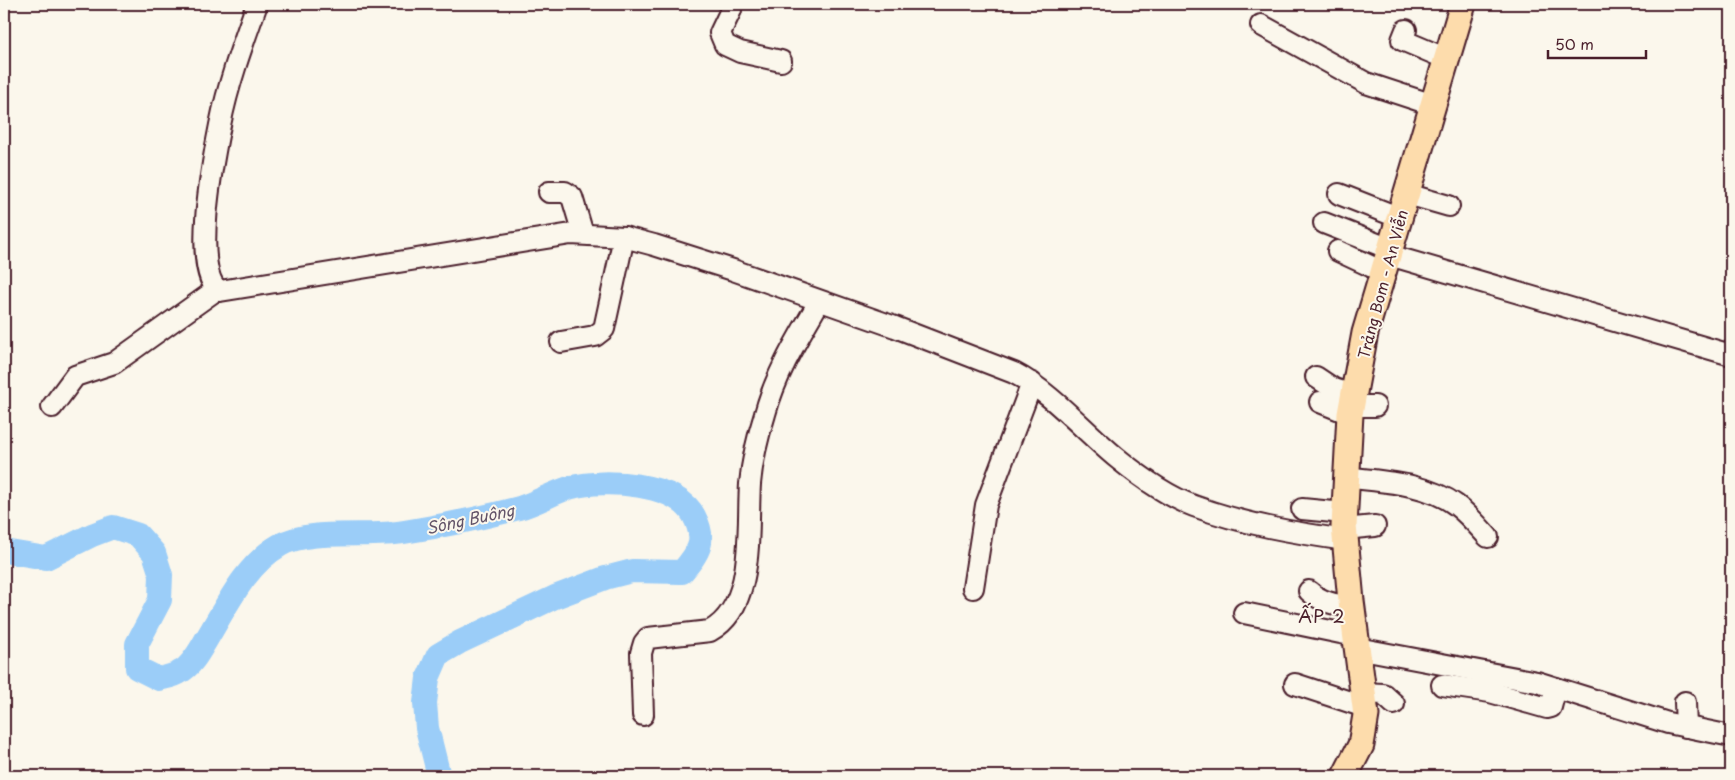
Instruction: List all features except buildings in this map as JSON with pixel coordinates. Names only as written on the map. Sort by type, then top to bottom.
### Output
[{"type":"main road","name":"Trảng Bom - An Viễn","points":[[1345,776],[1361,745],[1365,700],[1351,606],[1345,527],[1345,477],[1358,405],[1365,333],[1433,106],[1458,5]]},
{"type":"street","points":[[257,4],[233,75],[220,124],[206,212],[205,264],[209,281],[216,290],[224,292],[571,234],[624,237],[733,270],[975,357],[1014,373],[1032,383],[1118,459],[1147,481],[1193,506],[1284,531],[1375,526]]},
{"type":"street","points":[[729,4],[731,10],[720,32],[725,45],[740,52],[781,61]]},
{"type":"street","points":[[1261,25],[1366,83],[1433,106]]},
{"type":"street","points":[[1402,39],[1446,59]]},
{"type":"street","points":[[549,192],[565,192],[572,197],[583,234]]},
{"type":"street","points":[[1374,193],[1403,206]]},
{"type":"street","points":[[1339,194],[1403,206],[1449,206]]},
{"type":"street","points":[[1324,223],[1388,259]]},
{"type":"street","points":[[561,342],[595,336],[604,329],[624,237]]},
{"type":"street","points":[[1338,251],[1388,259],[1731,355]]},
{"type":"street","points":[[52,407],[75,376],[114,363],[216,290]]},
{"type":"street","points":[[643,715],[641,653],[644,643],[648,638],[710,631],[717,627],[729,613],[741,588],[748,545],[750,482],[764,415],[777,379],[790,352],[819,302]]},
{"type":"street","points":[[1316,377],[1358,405]]},
{"type":"street","points":[[973,588],[986,505],[1032,383]]},
{"type":"street","points":[[1320,402],[1358,405]]},
{"type":"street","points":[[1345,477],[1410,486],[1444,497],[1456,505],[1488,537]]},
{"type":"street","points":[[1302,509],[1345,527]]},
{"type":"street","points":[[1309,591],[1323,601],[1351,606]]},
{"type":"street","points":[[1244,614],[1447,664],[1537,682],[1611,707],[1686,727],[1731,736]]},
{"type":"street","points":[[1447,664],[1441,689],[1490,692],[1547,708],[1551,707],[1556,688]]},
{"type":"street","points":[[1295,684],[1365,700],[1383,694],[1394,704]]},
{"type":"street","points":[[1685,702],[1686,727]]},
{"type":"waterway","name":"Sông Buông","points":[[4,551],[46,558],[92,535],[113,527],[138,535],[154,553],[161,575],[160,600],[137,644],[137,668],[159,679],[175,674],[192,662],[246,575],[268,553],[280,545],[293,540],[324,535],[390,534],[433,527],[519,508],[572,487],[602,483],[639,486],[656,490],[672,496],[685,505],[694,516],[698,525],[700,539],[697,552],[682,572],[632,571],[605,578],[555,597],[460,642],[438,655],[428,678],[425,703],[427,728],[439,776]]},
{"type":"district","name":"ẤP 2","points":[[1322,615]]}]
